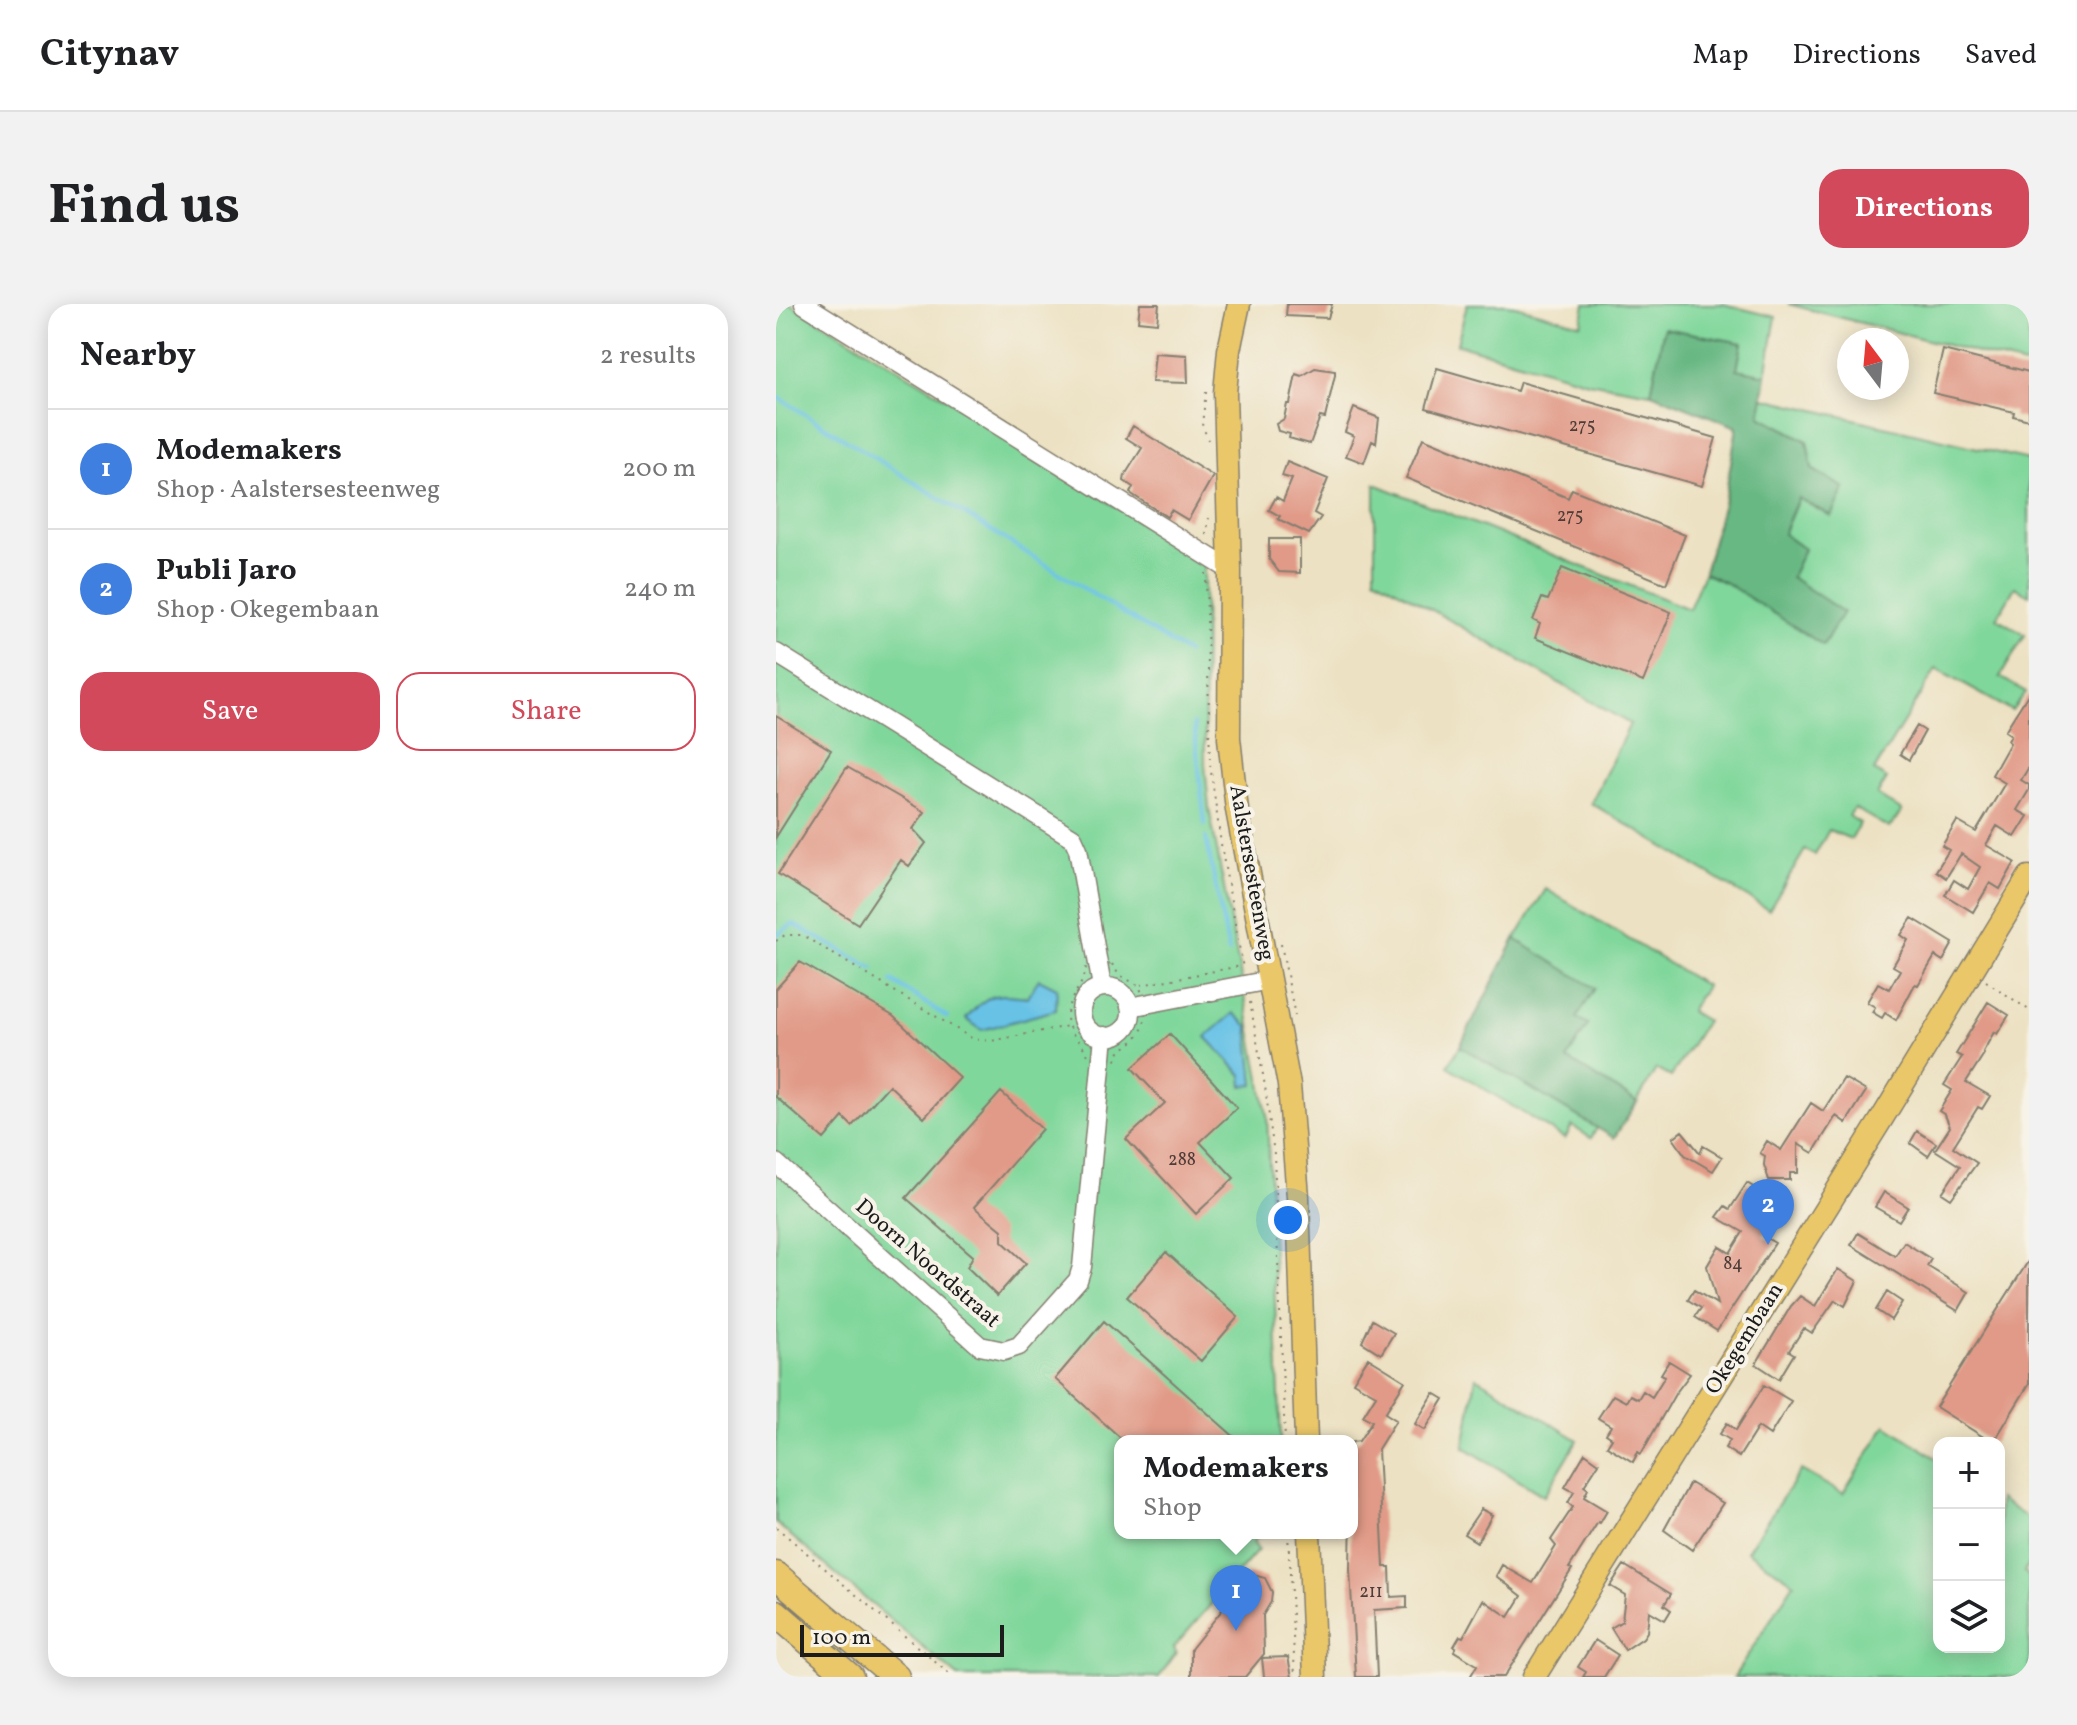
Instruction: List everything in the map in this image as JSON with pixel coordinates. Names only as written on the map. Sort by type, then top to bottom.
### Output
[{"type":"highway","points":[[776,1575],[896,1677]]},
{"type":"highway","points":[[776,1613],[850,1677]]},
{"type":"main road","name":"Aalstersesteenweg","points":[[1239,304],[1229,350],[1225,393],[1230,570],[1229,738],[1237,810],[1287,1071],[1295,1146],[1306,1435]]},
{"type":"main road","name":"Okegembaan","points":[[1534,1677],[2029,877]]},
{"type":"main road","points":[[1309,1539],[1315,1677]]},
{"type":"street","points":[[804,304],[1230,570]]},
{"type":"street","points":[[776,653],[1073,838],[1078,849],[1102,987]]},
{"type":"street","points":[[1137,1006],[1123,1030],[1104,1036],[1086,1027],[1081,1010],[1087,995],[1102,987],[1119,991],[1137,1006],[1270,980]]},
{"type":"street","name":"Doorn Noordstraat","points":[[776,1163],[980,1346],[1004,1351],[1019,1346],[1078,1280],[1082,1267],[1104,1036]]},
{"type":"path","points":[[776,941],[785,935],[802,935],[965,1035],[982,1042],[1068,1026]]},
{"type":"path","points":[[1140,986],[1137,1006],[1146,1019],[1137,1036],[1121,1049],[1116,1060],[1089,1058],[1085,1047],[1068,1026],[1068,1007],[1086,968],[1112,964],[1119,975],[1140,986],[1242,966]]},
{"type":"path","points":[[1971,972],[2029,1010]]},
{"type":"path","points":[[776,1527],[953,1677]]},
{"type":"path","points":[[1288,1539],[1295,1677]]},
{"type":"green space","points":[[776,304],[791,304],[940,394],[1204,563],[1205,764],[1209,808],[1267,1115],[1281,1435],[1114,1435],[1114,1539],[1256,1539],[1253,1542],[1258,1550],[1174,1647],[1176,1653],[1159,1677],[958,1677],[776,1523]]},
{"type":"green space","points":[[1467,304],[1508,304],[1581,324],[1585,304],[1723,304],[1776,317],[1766,375],[1737,369],[1742,343],[1664,328],[1651,393],[1588,382],[1457,344]]},
{"type":"green space","points":[[1788,304],[2029,304],[2029,366],[1909,335],[1909,328],[1881,328]]},
{"type":"green space","points":[[1664,328],[1742,343],[1737,369],[1766,375],[1760,416],[1807,441],[1812,469],[1844,488],[1831,516],[1798,498],[1783,534],[1804,549],[1791,577],[1843,612],[1823,645],[1726,583],[1704,573],[1726,492],[1737,427],[1651,393]]},
{"type":"green space","points":[[1764,398],[2029,460],[2029,595],[2015,587],[1997,618],[2025,635],[2000,677],[2026,692],[2012,711],[1936,669],[1874,771],[1887,779],[1877,795],[1902,811],[1889,828],[1854,808],[1849,816],[1860,823],[1851,839],[1829,830],[1815,855],[1805,850],[1769,910],[1591,803],[1630,724],[1375,577],[1375,484],[1689,609],[1704,573],[1726,583],[1790,577],[1804,549],[1783,534],[1799,497],[1818,510],[1844,489],[1812,469],[1807,441],[1760,416]]},
{"type":"green space","points":[[1546,889],[1706,986],[1690,1011],[1706,1021],[1671,1077],[1656,1069],[1637,1102],[1567,1059],[1588,1024],[1577,1018],[1515,939]]},
{"type":"green space","points":[[1515,939],[1595,988],[1577,1018],[1588,1025],[1567,1059],[1637,1102],[1614,1138],[1460,1046]]},
{"type":"green space","points":[[1460,1046],[1597,1128],[1591,1138],[1572,1126],[1565,1139],[1448,1066]]},
{"type":"green space","points":[[1476,1377],[1578,1440],[1544,1496],[1464,1447]]},
{"type":"green space","points":[[1886,1425],[1933,1456],[1933,1653],[2005,1653],[2005,1503],[2029,1519],[2029,1563],[2024,1572],[2029,1576],[2029,1677],[1734,1677],[1794,1583],[1747,1551],[1801,1470],[1843,1494]]},
{"type":"water","points":[[1039,979],[1057,988],[1056,1010],[982,1030],[966,1019],[992,996],[1027,997]]},
{"type":"water","points":[[1234,1013],[1248,1026],[1254,1085],[1243,1086],[1242,1075],[1206,1037]]},
{"type":"building","points":[[1140,304],[1159,304],[1157,323],[1138,321]]},
{"type":"building","points":[[1287,304],[1332,304],[1328,318],[1286,316]]},
{"type":"building","points":[[1943,350],[2029,372],[2029,420],[2013,416],[2014,412],[1933,393]]},
{"type":"building","points":[[1155,353],[1187,355],[1188,383],[1152,382]]},
{"type":"building","points":[[1315,368],[1335,371],[1335,375],[1325,418],[1320,417],[1310,444],[1289,438],[1290,434],[1278,431],[1276,424],[1284,419],[1287,404],[1290,404],[1296,374],[1302,376]]},
{"type":"building","points":[[1437,368],[1517,391],[1520,382],[1716,438],[1702,486],[1426,408]]},
{"type":"building","points":[[1354,408],[1379,418],[1376,443],[1372,441],[1364,463],[1346,456],[1354,436],[1345,432]]},
{"type":"building","points":[[1133,426],[1213,476],[1188,520],[1171,510],[1167,517],[1130,493],[1133,487],[1124,481],[1125,475],[1142,448],[1126,438]]},
{"type":"building","points":[[1423,438],[1568,498],[1572,489],[1685,535],[1666,584],[1406,478]]},
{"type":"building","points":[[1287,462],[1328,479],[1314,513],[1321,517],[1309,534],[1278,519],[1280,516],[1269,510],[1276,497],[1283,501],[1292,479],[1282,476]]},
{"type":"building","points":[[1269,539],[1300,539],[1300,573],[1279,572],[1269,559]]},
{"type":"building","points":[[1562,568],[1671,612],[1643,682],[1535,638],[1540,624],[1533,620],[1542,598],[1548,600]]},
{"type":"building","points":[[2029,693],[2029,767],[2021,780],[2029,785],[2029,790],[2017,810],[2028,816],[2015,837],[1997,826],[1986,845],[2015,862],[2000,889],[1990,883],[1973,912],[1945,895],[1954,880],[1968,889],[1980,867],[1961,854],[1946,878],[1936,871],[1949,850],[1942,846],[1957,821],[1976,832],[2005,783],[1992,775],[2010,743],[2011,735],[2005,731]]},
{"type":"building","points":[[776,716],[831,750],[776,837]]},
{"type":"building","points":[[1917,726],[1925,731],[1909,760],[1900,754]]},
{"type":"building","points":[[847,767],[925,812],[913,829],[926,843],[909,866],[901,860],[858,924],[778,874]]},
{"type":"building","points":[[1912,918],[1953,943],[1943,961],[1935,956],[1918,985],[1915,984],[1896,1020],[1885,1013],[1882,1018],[1872,1012],[1875,1007],[1867,1002],[1878,983],[1889,989],[1900,970],[1893,966],[1908,940],[1901,935]]},
{"type":"building","points":[[800,962],[893,1016],[960,1078],[924,1118],[889,1085],[852,1126],[843,1117],[824,1139],[776,1097],[776,989]]},
{"type":"building","points":[[1988,1002],[2009,1015],[1997,1034],[1994,1032],[1966,1082],[1990,1096],[1982,1109],[1978,1107],[1953,1147],[1977,1163],[1951,1199],[1942,1193],[1960,1166],[1935,1150],[1950,1127],[1945,1115],[1939,1111],[1952,1090],[1944,1085],[1962,1057],[1956,1054]]},
{"type":"building","points":[[1170,1034],[1237,1108],[1200,1142],[1234,1178],[1196,1214],[1126,1139],[1165,1103],[1132,1068]]},
{"type":"building","points":[[1844,1078],[1866,1091],[1846,1123],[1836,1116],[1813,1153],[1798,1144],[1798,1173],[1790,1173],[1790,1180],[1769,1180],[1764,1165],[1765,1156],[1760,1153],[1767,1141],[1781,1150],[1811,1103],[1823,1111]]},
{"type":"building","points":[[1001,1092],[1042,1129],[974,1207],[1002,1230],[1002,1241],[1026,1263],[997,1296],[967,1267],[973,1256],[906,1198]]},
{"type":"building","points":[[1682,1131],[1700,1153],[1703,1146],[1722,1157],[1713,1171],[1685,1155],[1673,1138]]},
{"type":"building","points":[[1917,1131],[1936,1143],[1928,1156],[1910,1143]]},
{"type":"building","points":[[1747,1183],[1782,1205],[1763,1236],[1775,1243],[1717,1331],[1695,1317],[1701,1308],[1688,1300],[1694,1290],[1717,1304],[1707,1266],[1719,1246],[1730,1253],[1743,1232],[1717,1217],[1725,1206],[1730,1209]]},
{"type":"building","points":[[1884,1192],[1908,1207],[1899,1221],[1875,1207]]},
{"type":"building","points":[[1858,1233],[1895,1256],[1904,1242],[1931,1259],[1927,1266],[1969,1292],[1958,1311],[1851,1245]]},
{"type":"building","points":[[1166,1252],[1238,1317],[1201,1361],[1127,1297]]},
{"type":"building","points":[[2029,1260],[2029,1384],[1997,1437],[1984,1437],[1936,1407]]},
{"type":"building","points":[[1838,1269],[1857,1281],[1845,1306],[1835,1300],[1812,1333],[1804,1328],[1789,1351],[1794,1354],[1779,1379],[1756,1364],[1791,1306],[1800,1296],[1815,1306]]},
{"type":"building","points":[[1887,1292],[1902,1302],[1891,1320],[1876,1310]]},
{"type":"building","points":[[1372,1320],[1394,1333],[1381,1354],[1362,1342]]},
{"type":"building","points":[[1104,1321],[1232,1435],[1117,1435],[1055,1379]]},
{"type":"building","points":[[1368,1358],[1405,1381],[1385,1413],[1396,1420],[1378,1449],[1384,1567],[1390,1567],[1391,1597],[1407,1596],[1407,1608],[1374,1610],[1377,1677],[1356,1677],[1350,1570],[1350,1539],[1358,1539],[1358,1441],[1372,1421],[1363,1416],[1376,1395],[1353,1382]]},
{"type":"building","points":[[1669,1361],[1690,1374],[1633,1462],[1607,1446],[1612,1438],[1606,1434],[1611,1426],[1598,1418],[1613,1395],[1626,1402],[1630,1395],[1638,1399],[1643,1391],[1652,1397],[1665,1376],[1661,1374]]},
{"type":"building","points":[[1764,1385],[1791,1401],[1770,1435],[1758,1427],[1739,1457],[1725,1448],[1730,1440],[1720,1434],[1727,1423],[1736,1430]]},
{"type":"building","points":[[1434,1393],[1444,1399],[1425,1430],[1415,1424]]},
{"type":"building","points":[[1585,1453],[1599,1463],[1584,1486],[1588,1489],[1584,1497],[1607,1511],[1504,1677],[1470,1677],[1477,1665],[1454,1651],[1454,1646],[1460,1636],[1463,1637],[1483,1600],[1509,1617],[1522,1596],[1496,1576],[1502,1565],[1533,1583],[1556,1546],[1551,1540],[1573,1507],[1568,1503],[1574,1492],[1565,1487]]},
{"type":"building","points":[[1690,1483],[1723,1503],[1692,1550],[1664,1530]]},
{"type":"building","points":[[1481,1509],[1492,1515],[1477,1542],[1464,1534]]},
{"type":"building","points":[[1624,1565],[1671,1594],[1664,1605],[1671,1610],[1665,1620],[1649,1611],[1647,1632],[1625,1650],[1611,1628],[1622,1621],[1625,1595],[1610,1586]]},
{"type":"building","points":[[1250,1574],[1265,1578],[1272,1592],[1271,1602],[1263,1615],[1264,1654],[1245,1677],[1191,1677],[1191,1649],[1234,1595],[1239,1580]]},
{"type":"building","points":[[1595,1640],[1618,1655],[1604,1677],[1583,1677],[1586,1672],[1578,1667]]},
{"type":"building","points":[[1288,1657],[1292,1677],[1264,1677],[1262,1658]]},
{"type":"waterway","points":[[776,396],[1187,653]]},
{"type":"waterway","points":[[1194,724],[1205,825]]},
{"type":"waterway","points":[[1206,838],[1229,952]]},
{"type":"waterway","points":[[776,935],[793,924],[873,968]]},
{"type":"waterway","points":[[892,981],[947,1017]]},
{"type":"place","name":"Publi Jaro","points":[[1768,1245]]},
{"type":"place","name":"Modemakers","points":[[1236,1631]]}]
